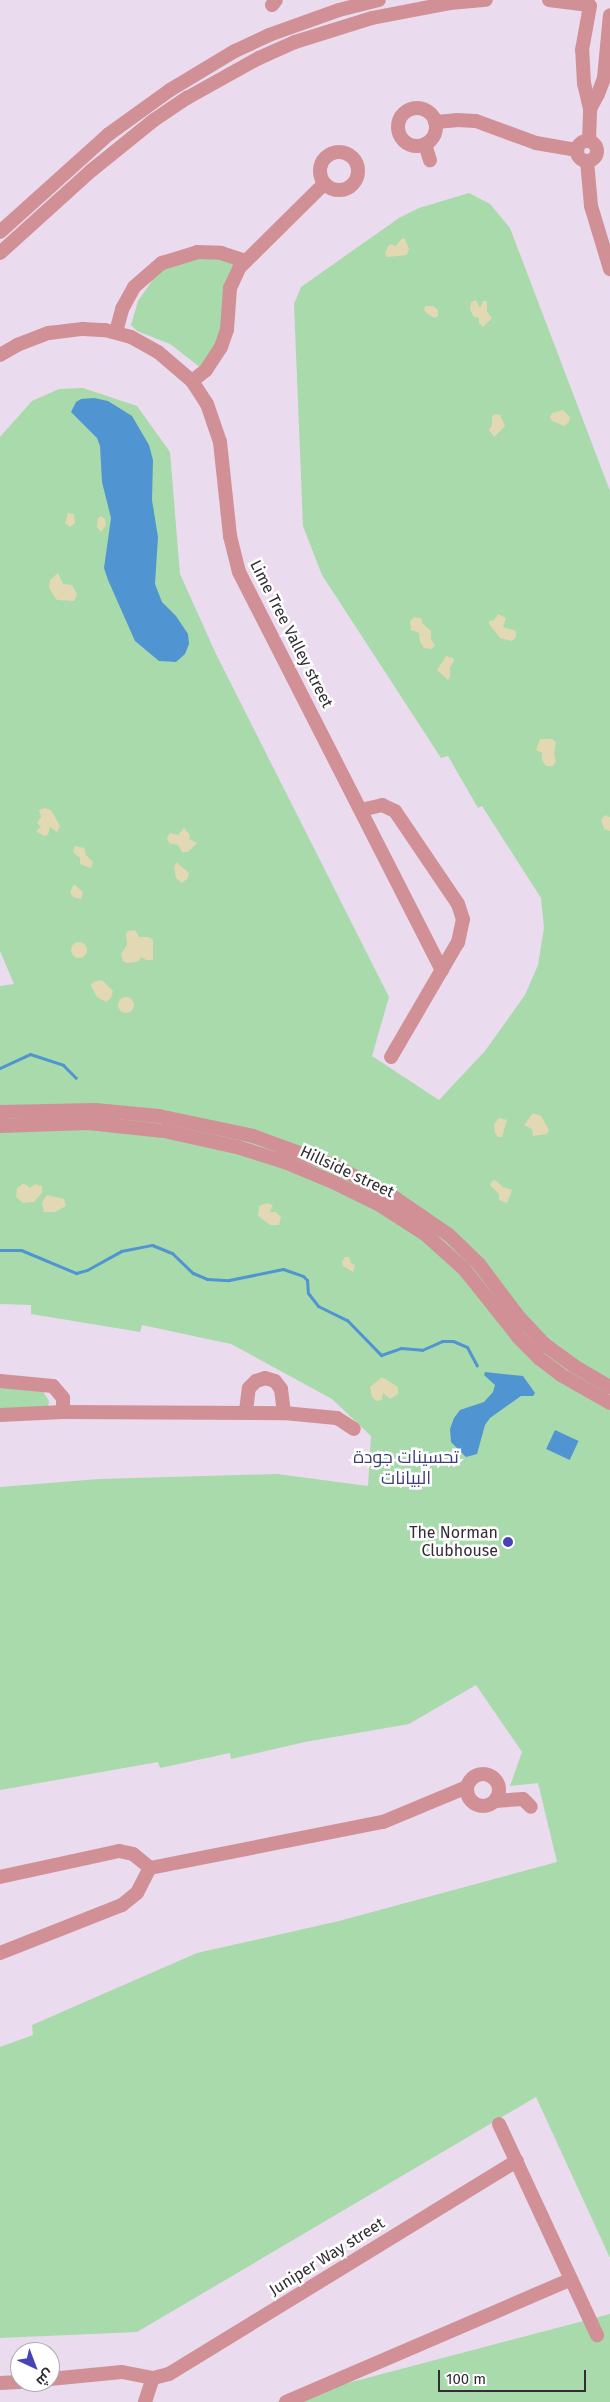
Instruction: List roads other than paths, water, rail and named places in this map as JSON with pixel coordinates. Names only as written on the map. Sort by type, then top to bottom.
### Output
[{"type":"street","points":[[0,232],[109,134],[170,90],[235,51],[269,35],[339,10],[379,0]]},
{"type":"street","points":[[0,253],[92,170],[154,120],[188,98],[259,58],[295,42],[372,18],[450,3],[486,0]]},
{"type":"street","points":[[549,0],[588,4],[602,11],[610,9]]},
{"type":"street","points":[[588,4],[587,25],[583,42],[584,84],[590,109],[588,141]]},
{"type":"street","points":[[590,109],[602,86],[610,15]]},
{"type":"street","points":[[583,66],[605,69]]},
{"type":"street","points":[[418,109],[429,113],[435,122],[434,135],[426,144],[414,146],[404,141],[399,131],[400,120],[407,112],[418,109]]},
{"type":"street","points":[[435,122],[476,121],[536,143],[577,150]]},
{"type":"street","points":[[588,141],[594,144],[597,153],[594,158],[587,160],[581,159],[577,150],[580,144],[588,141]]},
{"type":"street","points":[[426,144],[430,160]]},
{"type":"street","points":[[587,160],[591,206],[610,269]]},
{"type":"street","points":[[192,381],[206,370],[221,347],[226,330],[230,288],[245,261],[324,184]]},
{"type":"street","points":[[116,332],[122,308],[134,287],[162,263],[185,254],[209,252],[245,261]]},
{"type":"street","name":"Lime Tree Valley street","points":[[0,355],[28,340],[60,331],[94,329],[116,332],[158,352],[192,381],[207,404],[220,442],[230,536],[239,572],[442,970]]},
{"type":"street","points":[[361,810],[382,805],[395,811],[458,904],[463,919],[461,935],[391,1056]]},
{"type":"street","name":"Hillside street","points":[[0,1112],[87,1109],[159,1116],[222,1128],[290,1148],[334,1166],[376,1186],[433,1223],[479,1264],[518,1316],[544,1344],[574,1366],[610,1388]]},
{"type":"street","name":"Hillside street","points":[[0,1126],[63,1123],[139,1127],[213,1140],[285,1162],[357,1193],[424,1234],[464,1270],[519,1338],[540,1359],[561,1375],[610,1404]]},
{"type":"street","points":[[285,1162],[290,1148]]},
{"type":"street","points":[[246,1411],[249,1388],[256,1381],[265,1378],[274,1381],[281,1389],[284,1413]]},
{"type":"street","points":[[0,1381],[53,1386],[63,1398],[63,1412]]},
{"type":"street","points":[[0,1415],[63,1412],[246,1411],[337,1418],[354,1429]]},
{"type":"street","points":[[150,1868],[383,1822],[467,1787],[477,1775],[487,1774],[492,1776],[498,1784],[499,1789],[495,1801]]},
{"type":"street","points":[[467,1787],[469,1798],[477,1804],[487,1805],[495,1801],[523,1799],[531,1807]]},
{"type":"street","points":[[0,1877],[119,1852],[133,1854],[150,1868]]},
{"type":"street","points":[[0,1953],[122,1905],[137,1893],[150,1868]]},
{"type":"street","points":[[499,2124],[597,2335]]},
{"type":"street","name":"Juniper Way street","points":[[154,2378],[176,2370],[517,2161]]},
{"type":"street","points":[[286,2402],[571,2279]]},
{"type":"street","points":[[60,2378],[122,2372],[154,2378],[145,2402]]},
{"type":"water","points":[[94,398],[108,401],[132,416],[149,445],[153,460],[152,500],[158,537],[155,584],[162,602],[176,616],[188,634],[189,644],[185,654],[176,662],[159,661],[135,641],[104,568],[111,518],[102,482],[100,446],[97,438],[71,412],[76,402],[81,399]]},
{"type":"water","points":[[485,1372],[523,1376],[535,1393],[533,1396],[521,1396],[490,1418],[485,1425],[477,1454],[466,1457],[451,1442],[450,1429],[454,1418],[460,1410],[484,1402],[493,1392],[495,1385],[484,1375]]},
{"type":"water","points":[[555,1430],[579,1441],[570,1460],[546,1449]]},
{"type":"waterway","points":[[0,1068],[30,1054],[63,1065],[76,1078]]},
{"type":"waterway","points":[[0,1250],[21,1250],[76,1273],[87,1270],[121,1251],[152,1245],[172,1253],[193,1273],[207,1279],[229,1280],[283,1269],[303,1276],[307,1280],[308,1293],[318,1306],[347,1320],[381,1355],[401,1348],[422,1350],[442,1341],[453,1341],[467,1347],[477,1366]]},
{"type":"place","name":"The Norman Clubhouse","points":[[508,1542]]},
{"type":"district","name":"تحسينات جودة البيانات","points":[[406,1468]]}]
